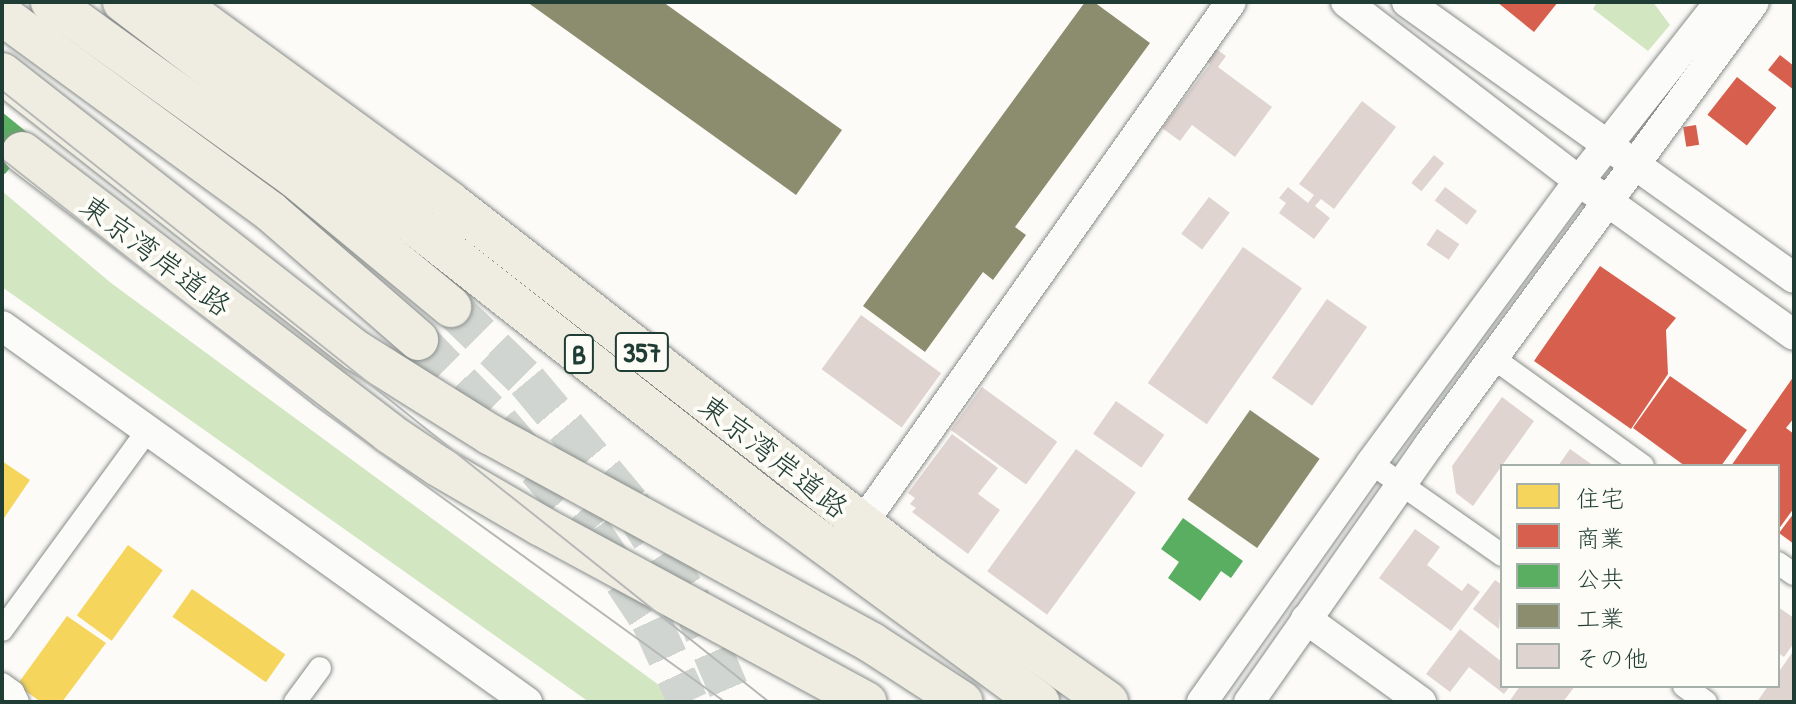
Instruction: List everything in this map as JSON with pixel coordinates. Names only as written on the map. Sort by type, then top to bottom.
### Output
[{"type":"highway","points":[[51,2],[294,177],[451,307]]},
{"type":"highway","name":"B","points":[[123,2],[331,160],[799,526],[1039,702]]},
{"type":"highway","name":"東京湾岸道路","points":[[176,2],[450,202],[862,524],[1108,702]]},
{"type":"highway","points":[[2,15],[271,212],[418,340]]},
{"type":"highway","points":[[2,73],[357,351],[491,435],[872,643],[963,702]]},
{"type":"highway","name":"東京湾岸道路","points":[[22,152],[389,433],[438,466],[554,534],[866,702]]},
{"type":"street","points":[[862,524],[1231,2]]},
{"type":"street","points":[[1346,2],[1579,181],[1794,335]]},
{"type":"street","points":[[1407,2],[1794,278]]},
{"type":"street","points":[[1202,702],[1371,463],[1579,181],[1720,2]]},
{"type":"street","points":[[1249,702],[1401,483],[1754,2]]},
{"type":"street","points":[[2,326],[527,702]]},
{"type":"street","points":[[1492,357],[1640,464]]},
{"type":"street","points":[[2,630],[148,430]]},
{"type":"street","points":[[1371,463],[1500,554]]},
{"type":"street","points":[[1306,619],[1421,702]]},
{"type":"street","points":[[295,702],[320,668]]},
{"type":"street","points":[[2,684],[13,692],[18,702]]},
{"type":"street","points":[[1687,688],[1706,702]]},
{"type":"green space","points":[[1597,2],[1653,2],[1670,25],[1648,51],[1593,9]]},
{"type":"green space","points":[[2,191],[111,283],[682,702],[589,702],[2,287]]},
{"type":"building: 住宅","points":[[2,461],[30,480],[2,521]]},
{"type":"building: 住宅","points":[[128,545],[163,570],[112,641],[77,615]]},
{"type":"building: 住宅","points":[[192,589],[285,654],[266,682],[172,617]]},
{"type":"building: 住宅","points":[[67,616],[106,643],[62,702],[41,702],[17,685]]},
{"type":"building: 商業","points":[[1497,2],[1558,2],[1534,32]]},
{"type":"building: 商業","points":[[1780,55],[1794,66],[1794,90],[1768,70]]},
{"type":"building: 商業","points":[[1737,77],[1776,108],[1747,146],[1707,115]]},
{"type":"building: 商業","points":[[1696,125],[1699,145],[1686,147],[1683,127]]},
{"type":"building: 商業","points":[[1600,266],[1676,318],[1666,330],[1668,374],[1631,429],[1534,361]]},
{"type":"building: 商業","points":[[1670,376],[1747,430],[1722,464],[1682,464],[1633,428]]},
{"type":"building: 商業","points":[[1794,376],[1794,418],[1786,428],[1794,434],[1794,508],[1780,527],[1780,464],[1732,464]]},
{"type":"building: 商業","points":[[1794,513],[1794,544],[1780,532]]},
{"type":"building: 公共","points":[[2,112],[34,138],[5,174],[2,172]]},
{"type":"building: 公共","points":[[1183,518],[1243,561],[1231,578],[1221,571],[1200,601],[1168,578],[1179,562],[1161,549]]},
{"type":"building: 工業","points":[[527,2],[663,2],[842,130],[796,195]]},
{"type":"building: 工業","points":[[1085,2],[1094,2],[1150,43],[1015,227],[1026,235],[993,280],[983,272],[925,352],[863,306]]},
{"type":"building: 工業","points":[[1250,410],[1320,459],[1257,548],[1187,499]]},
{"type":"building: その他","points":[[1216,49],[1226,56],[1218,67],[1272,107],[1235,157],[1192,125],[1180,141],[1162,128],[1210,64],[1207,61]]},
{"type":"building: その他","points":[[1362,101],[1396,127],[1334,209],[1321,199],[1315,206],[1330,218],[1314,239],[1279,213],[1286,203],[1279,198],[1288,187],[1308,203],[1314,195],[1299,184]]},
{"type":"building: その他","points":[[1434,155],[1444,163],[1421,191],[1411,183]]},
{"type":"building: その他","points":[[1445,187],[1477,211],[1467,225],[1435,201]]},
{"type":"building: その他","points":[[1209,197],[1230,213],[1202,249],[1181,234]]},
{"type":"building: その他","points":[[1437,229],[1459,244],[1449,260],[1426,245]]},
{"type":"building: その他","points":[[1243,247],[1302,288],[1207,424],[1148,383]]},
{"type":"building: その他","points":[[1327,299],[1367,327],[1312,406],[1272,378]]},
{"type":"building: その他","points":[[861,315],[941,373],[902,427],[822,369]]},
{"type":"building: その他","points":[[982,387],[1057,442],[1026,485],[951,430]]},
{"type":"building: その他","points":[[1502,397],[1534,421],[1503,464],[1500,464],[1473,506],[1456,493],[1452,466]]},
{"type":"building: その他","points":[[1116,401],[1164,435],[1141,468],[1093,434]]},
{"type":"building: その他","points":[[952,434],[998,468],[978,494],[1000,510],[968,554],[912,512],[916,508],[910,504],[915,498],[908,493]]},
{"type":"building: その他","points":[[1076,449],[1136,492],[1047,615],[987,571]]},
{"type":"building: その他","points":[[1570,449],[1591,464],[1559,464]]},
{"type":"building: その他","points":[[1415,529],[1440,547],[1427,565],[1462,591],[1468,583],[1480,592],[1451,631],[1379,578]]},
{"type":"building: その他","points":[[1495,580],[1500,584],[1499,629],[1473,609]]},
{"type":"building: その他","points":[[1780,608],[1794,618],[1794,643],[1784,657],[1780,654]]},
{"type":"building: その他","points":[[1460,629],[1500,660],[1500,688],[1508,688],[1504,694],[1469,667],[1450,692],[1426,674]]},
{"type":"building: その他","points":[[1794,650],[1794,702],[1757,702],[1767,688],[1780,688],[1780,670]]},
{"type":"building: その他","points":[[1519,688],[1574,688],[1563,702],[1509,702]]},
{"type":"tunnel","points":[[451,307],[527,381],[630,504],[689,597],[734,702]]},
{"type":"tunnel","points":[[418,340],[499,423],[591,531],[651,621],[688,702]]},
{"type":"tram line","points":[[2,91],[769,702]]},
{"type":"tram line","points":[[2,159],[313,404],[725,702]]}]
